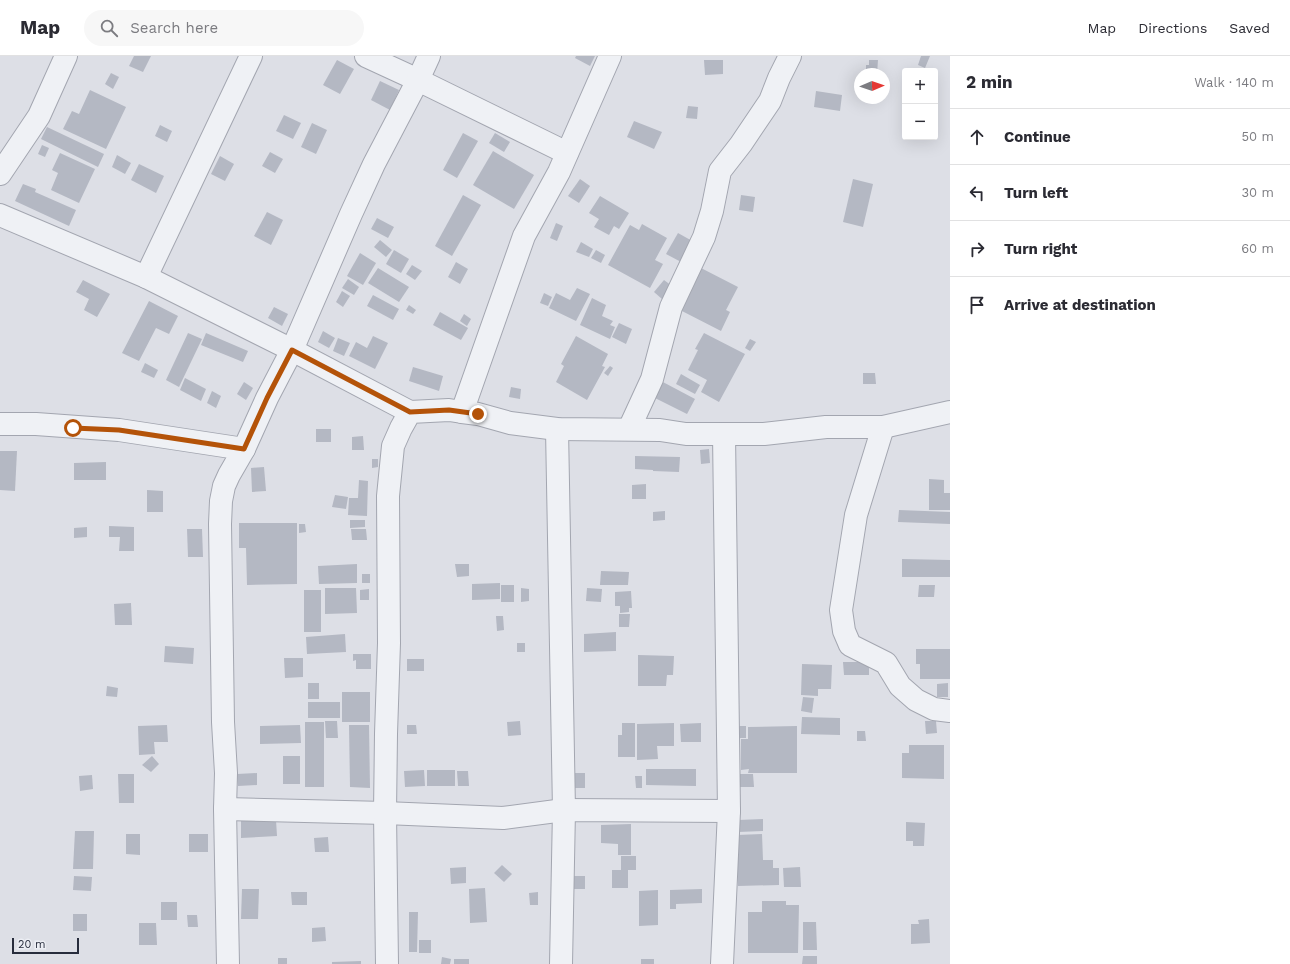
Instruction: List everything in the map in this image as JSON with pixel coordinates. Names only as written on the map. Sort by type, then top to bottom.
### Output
[{"type":"street","points":[[0,174],[39,116],[66,56]]},
{"type":"street","points":[[146,277],[251,56]]},
{"type":"street","points":[[366,56],[567,153]]},
{"type":"street","points":[[228,964],[225,809],[226,773],[223,714],[220,524],[221,501],[224,486],[244,449],[267,398],[292,350],[354,207],[429,56]]},
{"type":"street","points":[[462,412],[524,236],[559,172],[610,56]]},
{"type":"street","points":[[629,429],[652,379],[671,307],[704,237],[712,211],[720,171],[741,144],[770,101],[790,56]]},
{"type":"street","points":[[0,215],[146,277],[292,350],[410,412],[449,410],[478,414],[510,423],[557,429],[660,430],[686,434],[764,434],[826,427],[884,428],[950,412]]},
{"type":"street","points":[[387,964],[385,813],[389,643],[388,496],[393,446],[410,412]]},
{"type":"street","points":[[0,424],[36,424],[119,430],[244,449]]},
{"type":"street","points":[[884,428],[856,515],[841,610],[844,631],[850,645],[886,663],[900,686],[916,700],[934,709],[950,711]]},
{"type":"street","points":[[557,429],[564,810],[562,964]]},
{"type":"street","points":[[722,964],[729,811],[724,434]]},
{"type":"street","points":[[225,809],[504,818],[564,810],[729,811]]},
{"type":"building","points":[[134,56],[151,56],[143,72],[129,66]]},
{"type":"building","points":[[576,56],[595,56],[590,66],[575,58]]},
{"type":"building","points":[[921,56],[930,56],[925,68],[918,65]]},
{"type":"building","points":[[337,60],[354,69],[340,94],[323,85]]},
{"type":"building","points":[[704,60],[723,60],[723,74],[705,75]]},
{"type":"building","points":[[869,60],[878,60],[877,68],[866,68],[866,65],[869,65]]},
{"type":"building","points":[[111,73],[119,77],[113,89],[105,84]]},
{"type":"building","points":[[380,81],[399,90],[390,110],[371,100]]},
{"type":"building","points":[[90,90],[126,107],[106,149],[63,129],[72,111],[79,114]]},
{"type":"building","points":[[816,91],[842,95],[840,111],[814,107]]},
{"type":"building","points":[[688,106],[698,107],[697,119],[686,118]]},
{"type":"building","points":[[284,115],[301,123],[293,139],[276,131]]},
{"type":"building","points":[[634,121],[662,132],[654,149],[627,137]]},
{"type":"building","points":[[312,123],[327,130],[316,154],[301,147]]},
{"type":"building","points":[[160,125],[172,131],[167,142],[155,136]]},
{"type":"building","points":[[47,127],[104,154],[98,167],[41,139]]},
{"type":"building","points":[[463,133],[478,141],[457,178],[443,170]]},
{"type":"building","points":[[495,133],[510,142],[504,152],[489,143]]},
{"type":"building","points":[[42,145],[49,148],[45,157],[38,154]]},
{"type":"building","points":[[493,151],[534,175],[514,209],[473,185]]},
{"type":"building","points":[[270,152],[283,159],[275,173],[262,166]]},
{"type":"building","points":[[60,153],[95,169],[79,203],[51,190],[58,173],[52,170]]},
{"type":"building","points":[[117,155],[131,163],[125,174],[112,167]]},
{"type":"building","points":[[220,156],[234,164],[225,181],[211,174]]},
{"type":"building","points":[[139,164],[164,176],[156,193],[131,180]]},
{"type":"building","points":[[580,179],[590,186],[579,203],[568,196]]},
{"type":"building","points":[[853,179],[873,184],[863,227],[843,222]]},
{"type":"building","points":[[23,184],[36,189],[35,192],[76,210],[69,226],[15,201]]},
{"type":"building","points":[[463,195],[481,205],[452,256],[435,246]]},
{"type":"building","points":[[741,195],[755,197],[753,212],[739,210]]},
{"type":"building","points":[[600,196],[629,213],[619,229],[614,226],[609,235],[594,227],[599,219],[589,213]]},
{"type":"building","points":[[267,212],[283,220],[271,245],[254,236]]},
{"type":"building","points":[[377,218],[394,227],[388,238],[371,229]]},
{"type":"building","points":[[556,223],[563,226],[557,241],[550,238]]},
{"type":"building","points":[[642,224],[667,238],[655,260],[663,264],[650,288],[608,265],[630,225],[639,230]]},
{"type":"building","points":[[678,233],[694,242],[683,263],[666,254]]},
{"type":"building","points":[[380,240],[392,250],[386,257],[374,247]]},
{"type":"building","points":[[581,242],[593,249],[589,257],[576,252]]},
{"type":"building","points":[[394,250],[409,259],[401,273],[386,264]]},
{"type":"building","points":[[596,250],[605,255],[601,263],[591,258]]},
{"type":"building","points":[[360,253],[376,263],[363,285],[347,276]]},
{"type":"building","points":[[456,262],[468,269],[460,284],[448,277]]},
{"type":"building","points":[[412,265],[422,271],[415,280],[406,274]]},
{"type":"building","points":[[378,268],[409,287],[399,302],[368,283]]},
{"type":"building","points":[[701,268],[738,287],[726,310],[730,312],[721,331],[680,310]]},
{"type":"building","points":[[348,279],[359,287],[354,295],[342,288]]},
{"type":"building","points":[[83,280],[110,294],[97,317],[84,310],[89,299],[76,292]]},
{"type":"building","points":[[664,280],[672,286],[662,299],[654,292]]},
{"type":"building","points":[[577,288],[590,294],[576,321],[549,308],[556,293],[570,300]]},
{"type":"building","points":[[342,291],[350,296],[343,307],[336,302]]},
{"type":"building","points":[[544,293],[552,297],[548,306],[540,303]]},
{"type":"building","points":[[373,295],[399,309],[393,320],[367,306]]},
{"type":"building","points":[[592,298],[606,305],[602,316],[613,321],[610,325],[615,327],[610,339],[580,325]]},
{"type":"building","points":[[149,301],[178,316],[169,334],[156,328],[139,361],[122,353]]},
{"type":"building","points":[[409,305],[416,310],[413,314],[406,310]]},
{"type":"building","points":[[274,307],[288,314],[282,326],[268,318]]},
{"type":"building","points":[[440,312],[468,328],[461,340],[433,325]]},
{"type":"building","points":[[464,314],[471,319],[467,326],[460,321]]},
{"type":"building","points":[[619,323],[632,329],[626,344],[612,337]]},
{"type":"building","points":[[323,331],[335,338],[329,348],[318,342]]},
{"type":"building","points":[[188,333],[202,339],[179,387],[166,380]]},
{"type":"building","points":[[206,333],[248,351],[243,362],[201,345]]},
{"type":"building","points":[[704,333],[745,354],[719,402],[701,392],[707,380],[688,370],[698,350],[695,349]]},
{"type":"building","points":[[373,336],[388,343],[375,369],[349,356],[356,342],[367,348]]},
{"type":"building","points":[[576,336],[608,354],[602,366],[605,367],[587,400],[556,382],[564,366],[561,364]]},
{"type":"building","points":[[338,338],[350,343],[344,356],[333,351]]},
{"type":"building","points":[[750,339],[756,342],[750,351],[745,348]]},
{"type":"building","points":[[145,363],[158,370],[154,378],[141,372]]},
{"type":"building","points":[[610,366],[613,368],[608,376],[604,373]]},
{"type":"building","points":[[413,367],[443,376],[439,391],[409,381]]},
{"type":"building","points":[[863,373],[875,373],[876,384],[863,384]]},
{"type":"building","points":[[681,374],[700,385],[695,394],[676,384]]},
{"type":"building","points":[[185,378],[206,389],[201,401],[180,390]]},
{"type":"building","points":[[661,381],[695,399],[687,414],[653,397]]},
{"type":"building","points":[[244,382],[253,388],[246,400],[237,394]]},
{"type":"building","points":[[511,387],[521,389],[520,399],[509,397]]},
{"type":"building","points":[[212,391],[221,396],[216,408],[207,403]]},
{"type":"building","points":[[316,429],[331,429],[331,442],[316,442]]},
{"type":"building","points":[[363,436],[364,450],[352,450],[352,437]]},
{"type":"building","points":[[709,449],[710,463],[701,464],[700,450]]},
{"type":"building","points":[[0,451],[17,451],[15,491],[0,490]]},
{"type":"building","points":[[635,456],[680,457],[679,472],[635,469]]},
{"type":"building","points":[[372,459],[378,459],[378,467],[372,468]]},
{"type":"building","points":[[106,462],[106,480],[74,480],[74,463]]},
{"type":"building","points":[[264,467],[266,491],[252,492],[251,468]]},
{"type":"building","points":[[929,479],[944,480],[944,493],[950,493],[950,510],[929,510]]},
{"type":"building","points":[[359,480],[368,481],[367,516],[348,515],[349,498],[358,498]]},
{"type":"building","points":[[646,484],[646,499],[632,499],[632,485]]},
{"type":"building","points":[[147,490],[163,491],[163,512],[147,512]]},
{"type":"building","points":[[335,495],[348,497],[346,509],[332,507]]},
{"type":"building","points":[[899,510],[950,512],[950,524],[898,522]]},
{"type":"building","points":[[665,511],[665,520],[653,521],[653,512]]},
{"type":"building","points":[[350,520],[365,520],[365,527],[350,528]]},
{"type":"building","points":[[239,523],[297,523],[297,584],[247,585],[246,548],[239,548]]},
{"type":"building","points":[[299,524],[305,524],[306,532],[299,533]]},
{"type":"building","points":[[109,526],[134,527],[134,551],[119,551],[120,537],[109,537]]},
{"type":"building","points":[[87,527],[87,537],[74,538],[74,528]]},
{"type":"building","points":[[187,529],[202,529],[203,557],[188,557]]},
{"type":"building","points":[[351,529],[366,529],[367,540],[352,540]]},
{"type":"building","points":[[902,559],[950,560],[950,577],[902,577]]},
{"type":"building","points":[[357,564],[357,583],[319,584],[318,566]]},
{"type":"building","points":[[455,564],[469,564],[469,576],[457,577]]},
{"type":"building","points":[[601,571],[629,572],[628,585],[600,585]]},
{"type":"building","points":[[362,574],[370,574],[370,583],[362,583]]},
{"type":"building","points":[[500,583],[500,599],[472,600],[472,584]]},
{"type":"building","points":[[501,585],[514,585],[514,602],[501,602]]},
{"type":"building","points":[[919,585],[935,585],[934,597],[918,597]]},
{"type":"building","points":[[325,588],[356,588],[357,613],[325,614]]},
{"type":"building","points":[[521,588],[529,589],[529,601],[521,602]]},
{"type":"building","points":[[587,588],[602,589],[601,602],[586,601]]},
{"type":"building","points":[[369,589],[369,600],[360,600],[360,590]]},
{"type":"building","points":[[304,590],[321,590],[321,632],[304,632]]},
{"type":"building","points":[[631,591],[632,608],[629,608],[629,612],[620,613],[620,606],[615,606],[615,592]]},
{"type":"building","points":[[131,603],[132,625],[115,625],[114,604]]},
{"type":"building","points":[[619,614],[630,614],[629,627],[619,627]]},
{"type":"building","points":[[496,616],[503,616],[504,630],[497,631]]},
{"type":"building","points":[[616,632],[616,651],[584,652],[584,634]]},
{"type":"building","points":[[345,634],[346,652],[307,654],[306,637]]},
{"type":"building","points":[[517,643],[525,643],[525,652],[517,652]]},
{"type":"building","points":[[165,646],[194,648],[193,664],[164,662]]},
{"type":"building","points":[[916,649],[950,649],[950,679],[920,679],[920,664],[916,664]]},
{"type":"building","points":[[353,654],[371,654],[371,669],[356,669],[356,660],[353,661]]},
{"type":"building","points":[[638,655],[674,656],[673,675],[667,675],[666,686],[638,686]]},
{"type":"building","points":[[284,658],[303,658],[303,677],[285,678]]},
{"type":"building","points":[[407,659],[424,659],[424,671],[407,671]]},
{"type":"building","points":[[843,662],[869,662],[869,675],[844,675]]},
{"type":"building","points":[[802,664],[832,665],[831,689],[818,689],[818,696],[801,695]]},
{"type":"building","points":[[308,683],[319,683],[319,699],[308,699]]},
{"type":"building","points":[[948,683],[948,697],[937,697],[937,684]]},
{"type":"building","points":[[107,686],[118,688],[117,697],[106,696]]},
{"type":"building","points":[[342,692],[370,692],[370,722],[342,722]]},
{"type":"building","points":[[803,697],[814,698],[812,713],[801,711]]},
{"type":"building","points":[[308,702],[340,702],[340,718],[308,718]]},
{"type":"building","points":[[802,717],[840,718],[840,735],[801,734]]},
{"type":"building","points":[[325,721],[337,721],[338,738],[326,738]]},
{"type":"building","points":[[520,721],[521,735],[508,736],[507,722]]},
{"type":"building","points":[[925,721],[936,721],[937,733],[926,734]]},
{"type":"building","points":[[305,722],[324,722],[324,787],[305,787]]},
{"type":"building","points":[[622,723],[635,723],[635,757],[618,757],[618,735],[622,735]]},
{"type":"building","points":[[674,723],[674,746],[657,746],[658,759],[637,760],[637,724]]},
{"type":"building","points":[[701,723],[701,742],[681,742],[680,724]]},
{"type":"building","points":[[167,725],[168,742],[154,742],[155,754],[139,755],[138,726]]},
{"type":"building","points":[[300,725],[301,743],[260,744],[260,726]]},
{"type":"building","points":[[349,725],[369,725],[370,788],[350,787]]},
{"type":"building","points":[[407,725],[416,725],[417,734],[407,734]]},
{"type":"building","points":[[734,726],[746,726],[746,738],[734,738]]},
{"type":"building","points":[[797,726],[797,773],[748,773],[749,769],[741,770],[741,739],[748,739],[748,727]]},
{"type":"building","points":[[857,731],[865,731],[866,741],[857,741]]},
{"type":"building","points":[[909,745],[944,745],[944,779],[902,778],[902,753],[909,753]]},
{"type":"building","points":[[152,756],[159,764],[151,772],[142,765]]},
{"type":"building","points":[[283,756],[300,756],[300,784],[283,784]]},
{"type":"building","points":[[646,769],[696,769],[696,786],[646,785]]},
{"type":"building","points":[[424,770],[425,786],[405,787],[404,771]]},
{"type":"building","points":[[427,770],[455,770],[455,786],[427,786]]},
{"type":"building","points":[[457,771],[468,771],[469,786],[458,786]]},
{"type":"building","points":[[257,773],[257,785],[238,786],[237,774]]},
{"type":"building","points":[[570,773],[585,773],[585,788],[570,788]]},
{"type":"building","points":[[118,774],[134,774],[134,803],[119,803]]},
{"type":"building","points":[[737,774],[753,774],[754,787],[738,787]]},
{"type":"building","points":[[92,775],[93,789],[80,791],[79,776]]},
{"type":"building","points":[[635,776],[642,776],[642,788],[636,788]]},
{"type":"building","points":[[763,819],[763,831],[738,832],[738,820]]},
{"type":"building","points":[[276,820],[277,836],[241,838],[241,821]]},
{"type":"building","points":[[906,822],[925,823],[924,846],[913,846],[913,841],[906,841]]},
{"type":"building","points":[[631,824],[631,855],[618,855],[618,844],[601,843],[601,825]]},
{"type":"building","points":[[75,831],[94,831],[93,869],[73,869]]},
{"type":"building","points":[[126,834],[140,834],[140,855],[126,854]]},
{"type":"building","points":[[189,834],[208,834],[208,852],[189,852]]},
{"type":"building","points":[[762,834],[763,860],[773,860],[773,868],[779,868],[779,885],[738,886],[737,835]]},
{"type":"building","points":[[328,837],[329,852],[315,852],[314,838]]},
{"type":"building","points":[[621,856],[636,856],[636,870],[628,870],[628,888],[612,888],[612,870],[621,870]]},
{"type":"building","points":[[502,865],[512,874],[504,882],[494,873]]},
{"type":"building","points":[[466,867],[466,883],[451,884],[450,868]]},
{"type":"building","points":[[800,867],[801,887],[784,887],[783,868]]},
{"type":"building","points":[[74,876],[92,877],[91,891],[73,890]]},
{"type":"building","points":[[574,876],[585,876],[585,889],[574,889]]},
{"type":"building","points":[[485,888],[487,922],[470,923],[469,889]]},
{"type":"building","points":[[242,889],[259,889],[258,919],[241,919]]},
{"type":"building","points":[[702,889],[702,903],[676,904],[676,909],[670,909],[670,890]]},
{"type":"building","points":[[658,890],[658,925],[639,926],[639,891]]},
{"type":"building","points":[[291,892],[307,892],[307,905],[292,905]]},
{"type":"building","points":[[538,892],[538,905],[530,905],[529,893]]},
{"type":"building","points":[[762,901],[786,901],[786,905],[799,905],[798,953],[748,953],[748,912],[762,912]]},
{"type":"building","points":[[161,902],[177,902],[177,920],[161,920]]},
{"type":"building","points":[[409,912],[418,912],[417,952],[409,952]]},
{"type":"building","points":[[73,914],[87,914],[87,931],[73,931]]},
{"type":"building","points":[[187,915],[197,915],[198,927],[188,927]]},
{"type":"building","points":[[929,919],[930,943],[911,944],[911,924],[919,924],[918,920]]},
{"type":"building","points":[[803,922],[816,922],[817,950],[803,950]]},
{"type":"building","points":[[139,923],[156,923],[157,945],[139,945]]},
{"type":"building","points":[[325,927],[326,941],[312,942],[312,928]]},
{"type":"building","points":[[419,940],[431,940],[431,953],[419,953]]},
{"type":"building","points":[[803,956],[817,956],[817,964],[802,964]]},
{"type":"building","points":[[442,957],[451,959],[450,964],[441,964]]},
{"type":"building","points":[[278,958],[287,958],[287,964],[278,964]]},
{"type":"building","points":[[454,959],[469,959],[469,964],[454,964]]},
{"type":"building","points":[[641,959],[654,959],[654,964],[641,964]]},
{"type":"building","points":[[361,961],[361,964],[332,964],[332,962]]},
{"type":"route","points":[[73,428],[119,430],[244,449],[267,398],[292,350],[410,412],[449,410],[478,414]]}]
